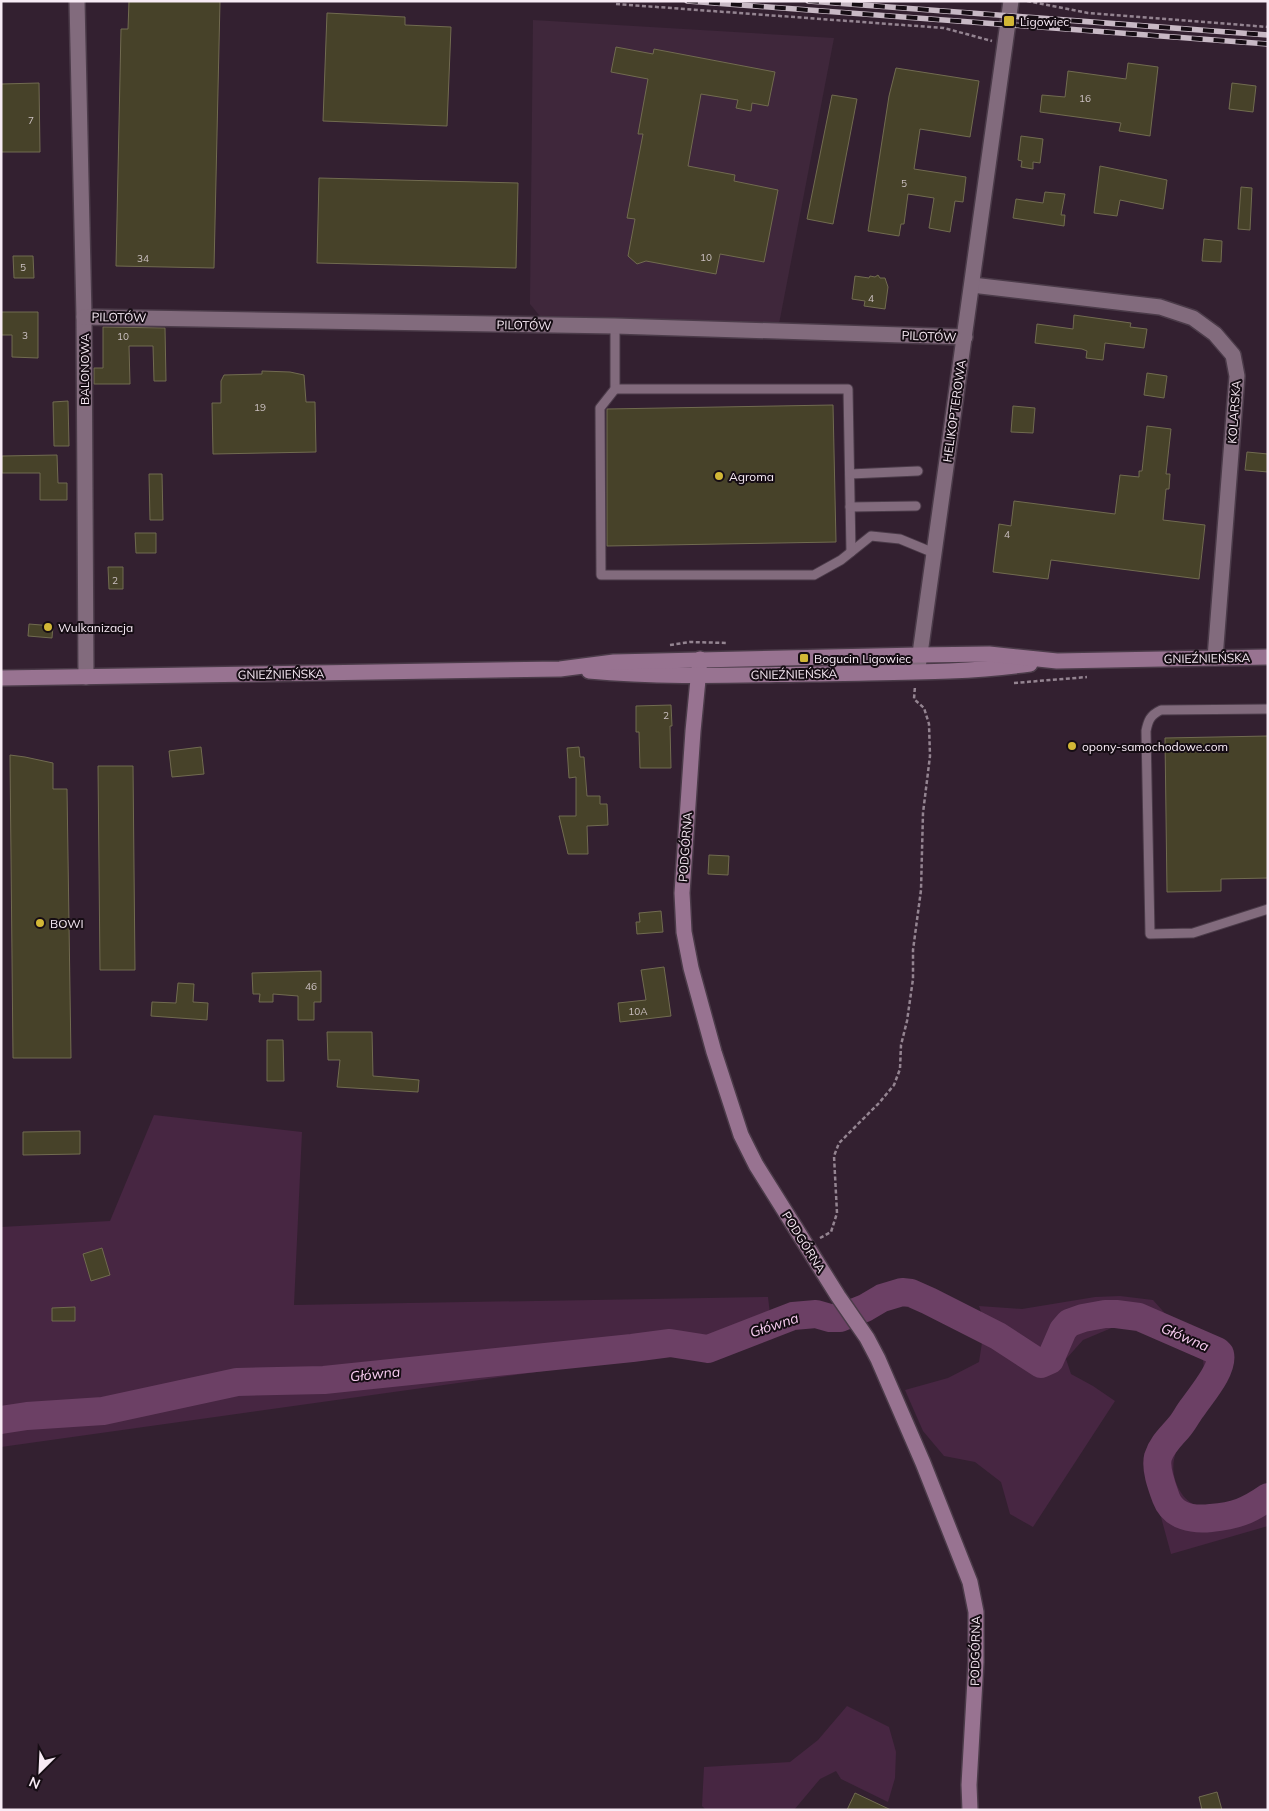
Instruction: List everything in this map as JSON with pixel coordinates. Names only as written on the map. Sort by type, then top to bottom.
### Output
[{"type":"main road","name":"GNIEŹNIEŃSKA","points":[[560,669],[614,662],[920,655],[989,654],[1057,661]]},
{"type":"main road","name":"GNIEŹNIEŃSKA","points":[[1,678],[560,669],[616,674],[699,675],[917,672],[992,669],[1057,661],[1268,657]]},
{"type":"main road","name":"PODGÓRNA","points":[[700,659],[682,893],[684,932],[691,968],[714,1052],[742,1135],[756,1165],[866,1338],[889,1382],[970,1582],[976,1612],[976,1662],[969,1785],[970,1810]]},
{"type":"street","name":"BALONOWA","points":[[78,1],[84,317],[86,677]]},
{"type":"street","name":"HELIKOPTEROWA","points":[[917,672],[1011,1]]},
{"type":"street","name":"KOLARSKA","points":[[972,285],[1160,307],[1193,318],[1215,334],[1233,355],[1237,376],[1215,658]]},
{"type":"street","name":"PILOTÓW","points":[[84,317],[615,326],[965,337]]},
{"type":"lane","points":[[615,326],[615,388],[600,408],[601,575],[814,575],[841,560],[871,536],[900,539],[934,553]]},
{"type":"lane","points":[[615,388],[848,389],[851,552]]},
{"type":"lane","points":[[850,474],[918,471]]},
{"type":"lane","points":[[850,507],[916,506]]},
{"type":"lane","points":[[1268,709],[1161,710],[1153,714],[1148,721],[1146,731],[1150,934],[1193,932],[1268,909]]},
{"type":"path","points":[[1027,1],[1088,13],[1268,26]]},
{"type":"path","points":[[616,4],[944,28],[1005,44]]},
{"type":"path","points":[[652,661],[651,647],[690,642],[735,643]]},
{"type":"path","points":[[806,1245],[831,1232],[838,1213],[834,1156],[839,1143],[879,1103],[894,1085],[900,1068],[901,1045],[907,1022],[913,979],[913,950],[921,890],[923,812],[930,756],[929,724],[924,708],[914,699],[917,672]]},
{"type":"path","points":[[1013,683],[1086,678]]},
{"type":"shaded area","points":[[533,20],[834,38],[779,324],[543,320],[530,304]]},
{"type":"shaded area","points":[[154,1115],[302,1132],[294,1305],[768,1297],[773,1339],[1,1447],[1,1227],[110,1221]]},
{"type":"shaded area","points":[[1120,1296],[1153,1300],[1171,1320],[1227,1349],[1230,1363],[1212,1396],[1184,1436],[1175,1456],[1173,1467],[1175,1479],[1180,1491],[1188,1501],[1210,1507],[1236,1504],[1268,1487],[1268,1526],[1171,1554],[1161,1517],[1154,1458],[1161,1438],[1177,1419],[1204,1371],[1203,1359],[1194,1349],[1136,1323],[1121,1324],[1083,1340],[1066,1359],[1071,1374],[1115,1401],[1033,1527],[1010,1514],[1001,1482],[975,1462],[944,1456],[923,1431],[905,1390],[948,1378],[979,1362],[985,1323],[979,1306],[1022,1309],[1095,1297]]},
{"type":"shaded area","points":[[847,1706],[889,1727],[896,1752],[895,1778],[888,1802],[841,1779],[836,1771],[820,1779],[794,1810],[706,1810],[702,1806],[704,1767],[790,1762],[818,1740]]},
{"type":"building","points":[[129,1],[220,1],[214,268],[116,266],[121,29],[128,29]]},
{"type":"building","points":[[327,13],[405,17],[405,25],[451,27],[447,126],[323,121]]},
{"type":"building","points":[[616,47],[653,54],[654,49],[775,72],[768,106],[752,103],[751,111],[736,108],[738,100],[701,94],[688,166],[735,175],[734,181],[778,190],[764,262],[720,254],[716,274],[646,261],[637,264],[628,256],[635,219],[627,218],[643,134],[638,134],[648,79],[611,72]]},
{"type":"building","points":[[1128,63],[1158,67],[1150,136],[1119,131],[1121,123],[1040,112],[1042,95],[1065,97],[1068,71],[1126,79]]},
{"type":"building","points":[[896,68],[979,81],[970,137],[920,129],[914,169],[966,177],[963,202],[955,201],[950,232],[929,228],[934,198],[908,194],[904,224],[901,224],[899,236],[868,231],[889,96]]},
{"type":"building","points":[[39,83],[40,152],[1,152],[1,84]]},
{"type":"building","points":[[1232,83],[1256,86],[1253,112],[1229,109]]},
{"type":"building","points":[[832,95],[857,99],[833,224],[807,219]]},
{"type":"building","points":[[1021,136],[1043,139],[1040,163],[1033,162],[1033,169],[1021,167],[1022,161],[1018,160]]},
{"type":"building","points":[[1100,166],[1167,180],[1163,209],[1120,200],[1117,216],[1094,213]]},
{"type":"building","points":[[319,178],[518,183],[516,268],[317,263]]},
{"type":"building","points":[[1241,187],[1252,188],[1250,230],[1238,229]]},
{"type":"building","points":[[1045,192],[1065,194],[1061,215],[1065,215],[1064,226],[1013,218],[1016,199],[1043,203]]},
{"type":"building","points":[[1204,239],[1222,241],[1221,262],[1202,261]]},
{"type":"building","points":[[13,256],[33,256],[34,278],[14,278]]},
{"type":"building","points":[[878,275],[880,278],[885,278],[888,287],[885,309],[864,306],[865,301],[852,299],[855,276],[869,278],[870,276],[875,277]]},
{"type":"building","points":[[1,312],[38,312],[38,358],[12,357],[12,335],[1,335]]},
{"type":"building","points":[[1074,315],[1131,323],[1130,327],[1147,329],[1144,348],[1105,343],[1103,360],[1086,358],[1087,351],[1082,349],[1035,343],[1037,324],[1073,329]]},
{"type":"building","points":[[103,327],[165,328],[166,381],[154,381],[153,346],[129,346],[130,384],[94,384],[94,368],[103,368]]},
{"type":"building","points":[[262,371],[290,372],[304,375],[306,402],[315,402],[316,452],[213,454],[212,403],[221,403],[221,381],[224,375],[262,374]]},
{"type":"building","points":[[1147,373],[1167,376],[1164,398],[1144,395]]},
{"type":"building","points":[[68,401],[69,446],[54,446],[53,402]]},
{"type":"building","name":"Agroma","points":[[833,405],[836,542],[607,546],[607,409]]},
{"type":"building","points":[[1013,406],[1035,408],[1033,433],[1011,432]]},
{"type":"building","points":[[1147,426],[1171,429],[1166,474],[1170,474],[1169,489],[1166,489],[1163,520],[1205,525],[1199,579],[1051,560],[1048,579],[993,572],[999,524],[1011,526],[1014,501],[1115,514],[1120,475],[1139,477],[1139,471],[1142,471]]},
{"type":"building","points":[[1247,452],[1268,454],[1268,472],[1245,470]]},
{"type":"building","points":[[57,455],[58,483],[67,483],[67,500],[40,500],[40,473],[2,473],[2,456]]},
{"type":"building","points":[[149,474],[162,474],[163,520],[150,520]]},
{"type":"building","points":[[135,533],[156,533],[156,553],[136,553]]},
{"type":"building","points":[[108,567],[123,567],[123,589],[109,589]]},
{"type":"building","points":[[29,624],[53,626],[52,638],[28,636]]},
{"type":"building","points":[[671,705],[671,768],[640,768],[639,732],[636,732],[636,706]]},
{"type":"building","points":[[1268,736],[1268,878],[1221,879],[1221,891],[1167,892],[1165,738]]},
{"type":"building","points":[[201,747],[204,774],[172,777],[169,751]]},
{"type":"building","points":[[579,747],[580,757],[584,757],[587,796],[600,796],[600,804],[607,804],[608,825],[587,826],[588,854],[568,854],[559,816],[576,816],[576,777],[569,778],[567,748]]},
{"type":"building","name":"BOWI","points":[[10,755],[53,763],[53,789],[67,789],[71,1058],[13,1058]]},
{"type":"building","points":[[98,766],[133,766],[135,970],[100,970]]},
{"type":"building","points":[[709,855],[729,856],[728,875],[708,874]]},
{"type":"building","points":[[661,911],[663,932],[637,934],[636,922],[640,922],[639,913]]},
{"type":"building","points":[[664,967],[671,1016],[620,1022],[618,1003],[646,1000],[641,970]]},
{"type":"building","points":[[321,971],[321,1002],[314,1002],[314,1020],[298,1020],[298,996],[273,994],[273,1002],[259,1002],[260,994],[253,994],[252,973]]},
{"type":"building","points":[[178,983],[194,984],[193,1002],[208,1003],[207,1020],[151,1016],[152,1002],[176,1003]]},
{"type":"building","points":[[327,1032],[372,1032],[373,1076],[419,1080],[418,1092],[337,1087],[340,1060],[328,1060]]},
{"type":"building","points":[[267,1040],[283,1040],[284,1081],[267,1081]]},
{"type":"building","points":[[80,1131],[80,1154],[23,1155],[23,1132]]},
{"type":"building","points":[[102,1248],[110,1275],[91,1281],[83,1254]]},
{"type":"building","points":[[75,1307],[75,1321],[52,1321],[52,1308]]},
{"type":"building","points":[[1217,1792],[1222,1810],[1202,1810],[1199,1797]]},
{"type":"building","points":[[855,1793],[891,1810],[847,1810]]},
{"type":"waterway","name":"Główna","points":[[1,1420],[27,1416],[103,1411],[237,1382],[324,1380],[670,1343],[708,1349],[793,1316],[816,1314],[830,1318],[840,1318],[865,1308],[882,1298],[902,1292],[911,1293],[929,1301],[998,1336],[1041,1364],[1050,1360],[1063,1330],[1069,1323],[1105,1314],[1139,1317],[1217,1351],[1220,1354],[1219,1367],[1182,1424],[1160,1452],[1157,1462],[1159,1478],[1169,1504],[1179,1513],[1191,1518],[1220,1517],[1234,1514],[1248,1509],[1268,1497]]},
{"type":"railway","points":[[687,1],[1268,44]]},
{"type":"railway","points":[[808,1],[1268,35]]},
{"type":"place","name":"Ligowiec","points":[[1009,21]]},
{"type":"place","name":"Agroma","points":[[719,476]]},
{"type":"place","name":"Wulkanizacja","points":[[48,627]]},
{"type":"place","name":"Bogucin Ligowiec","points":[[804,658]]},
{"type":"place","name":"opony-samochodowe.com","points":[[1072,746]]},
{"type":"place","name":"BOWI","points":[[40,923]]}]
